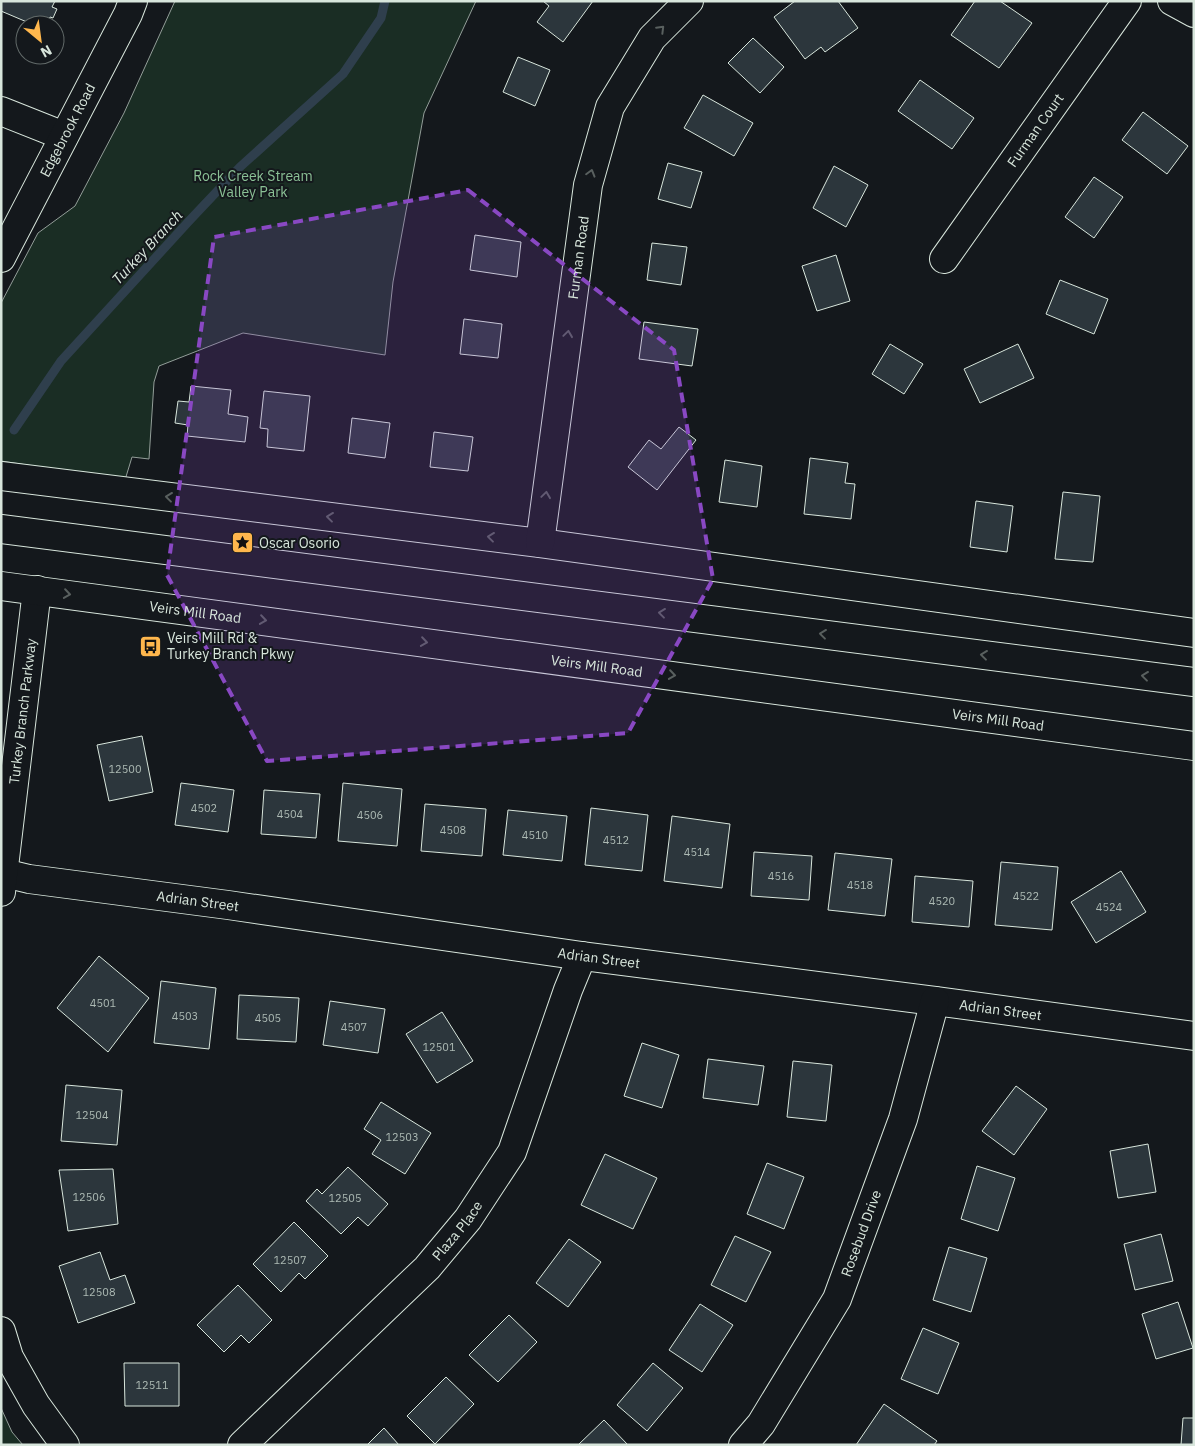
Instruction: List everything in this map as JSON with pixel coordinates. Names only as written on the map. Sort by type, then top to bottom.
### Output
[{"type":"street","name":"Edgebrook Road","points":[[1,258],[133,1]]},
{"type":"street","name":"Furman Road","points":[[540,543],[588,185],[610,108],[652,38],[689,1]]},
{"type":"street","name":"Furman Court","points":[[944,259],[1127,1]]},
{"type":"street","points":[[1172,1],[1194,13]]},
{"type":"street","points":[[1,111],[64,136]]},
{"type":"street","points":[[1,476],[540,543],[1194,633]]},
{"type":"street","points":[[1,529],[1194,682]]},
{"type":"street","name":"Veirs Mill Road","points":[[1,586],[1194,746]]},
{"type":"street","name":"Turkey Branch Parkway","points":[[3,882],[38,590]]},
{"type":"street","name":"Adrian Street","points":[[3,882],[29,879],[228,905],[582,956],[1194,1036]]},
{"type":"street","name":"Plaza Place","points":[[242,1445],[427,1268],[468,1219],[512,1152],[568,990],[582,956]]},
{"type":"street","name":"Rosebud Drive","points":[[743,1445],[760,1424],[837,1299],[903,1119],[936,1001]]},
{"type":"street","points":[[1,1331],[9,1357],[36,1405],[65,1445]]},
{"type":"highlighted area","points":[[468,190],[674,350],[713,579],[628,733],[267,761],[167,575],[214,237]]},
{"type":"green space","name":"Rock Creek Stream Valley Park","points":[[175,1],[476,1],[424,113],[393,282],[385,355],[243,333],[159,366],[154,382],[149,459],[132,457],[125,480],[1,461],[1,303],[38,233],[75,206],[124,113]]},
{"type":"green space","points":[[1,1408],[12,1432],[23,1445],[1,1445]]},
{"type":"building","points":[[1,1],[55,1],[52,7],[57,9],[54,15],[15,15],[15,17],[1,11]]},
{"type":"building","points":[[543,1],[593,1],[563,42],[537,22],[549,6]]},
{"type":"building","points":[[795,1],[838,1],[858,28],[825,52],[821,47],[805,59],[774,17]]},
{"type":"building","points":[[975,1],[1000,1],[1032,23],[999,68],[951,35]]},
{"type":"building","points":[[753,38],[784,67],[760,93],[728,63]]},
{"type":"building","points":[[518,57],[550,70],[535,106],[503,92]]},
{"type":"building","points":[[920,80],[974,118],[952,149],[898,111]]},
{"type":"building","points":[[703,95],[753,123],[734,156],[684,128]]},
{"type":"building","points":[[1143,112],[1188,146],[1167,174],[1122,140]]},
{"type":"building","points":[[668,163],[702,172],[691,208],[658,199]]},
{"type":"building","points":[[834,166],[868,185],[846,227],[813,208]]},
{"type":"building","points":[[1094,177],[1123,197],[1094,238],[1065,217]]},
{"type":"building","points":[[475,235],[521,242],[517,277],[470,270]]},
{"type":"building","points":[[652,243],[687,247],[681,285],[647,280]]},
{"type":"building","points":[[836,255],[850,301],[817,311],[802,266]]},
{"type":"building","points":[[1060,280],[1108,299],[1094,334],[1046,314]]},
{"type":"building","points":[[464,319],[502,324],[498,358],[460,354]]},
{"type":"building","points":[[644,322],[698,329],[692,366],[639,359]]},
{"type":"building","points":[[890,344],[923,364],[904,394],[872,374]]},
{"type":"building","points":[[1018,344],[1034,378],[980,403],[964,369]]},
{"type":"building","points":[[191,386],[231,390],[228,414],[248,417],[245,442],[187,436],[188,425],[175,423],[178,401],[189,402]]},
{"type":"building","points":[[264,391],[310,396],[304,451],[267,447],[268,429],[260,428]]},
{"type":"building","points":[[352,418],[390,423],[385,458],[348,453]]},
{"type":"building","points":[[679,427],[696,440],[657,490],[628,467],[649,440],[661,449]]},
{"type":"building","points":[[434,432],[473,437],[468,471],[430,467]]},
{"type":"building","points":[[810,458],[848,463],[845,483],[855,484],[851,519],[804,514]]},
{"type":"building","points":[[725,460],[762,466],[757,507],[719,502]]},
{"type":"building","points":[[1063,492],[1100,496],[1093,562],[1055,559]]},
{"type":"building","points":[[976,501],[1013,506],[1007,552],[970,547]]},
{"type":"building","points":[[142,736],[153,792],[109,801],[97,745]]},
{"type":"building","points":[[181,783],[234,790],[228,832],[175,825]]},
{"type":"building","points":[[343,783],[402,789],[397,846],[338,841]]},
{"type":"building","points":[[264,790],[320,794],[316,838],[261,834]]},
{"type":"building","points":[[425,804],[486,809],[482,856],[421,851]]},
{"type":"building","points":[[591,808],[648,815],[642,871],[585,865]]},
{"type":"building","points":[[508,810],[567,816],[562,861],[503,855]]},
{"type":"building","points":[[672,816],[730,824],[722,888],[664,881]]},
{"type":"building","points":[[754,852],[812,856],[809,900],[751,896]]},
{"type":"building","points":[[835,853],[892,859],[885,916],[828,910]]},
{"type":"building","points":[[1001,862],[1058,867],[1052,930],[995,925]]},
{"type":"building","points":[[1121,871],[1146,912],[1096,943],[1071,902]]},
{"type":"building","points":[[915,876],[973,881],[969,927],[912,922]]},
{"type":"building","points":[[99,956],[149,998],[108,1052],[57,1008]]},
{"type":"building","points":[[161,981],[216,988],[209,1049],[154,1043]]},
{"type":"building","points":[[239,995],[299,998],[296,1042],[237,1039]]},
{"type":"building","points":[[330,1001],[385,1009],[378,1053],[323,1045]]},
{"type":"building","points":[[442,1012],[473,1061],[437,1083],[406,1034]]},
{"type":"building","points":[[642,1043],[679,1055],[662,1108],[624,1096]]},
{"type":"building","points":[[708,1059],[764,1066],[758,1105],[703,1098]]},
{"type":"building","points":[[793,1061],[832,1065],[826,1121],[787,1117]]},
{"type":"building","points":[[66,1085],[122,1090],[117,1145],[61,1141]]},
{"type":"building","points":[[1016,1086],[1047,1109],[1014,1155],[982,1131]]},
{"type":"building","points":[[381,1102],[431,1133],[405,1174],[372,1154],[381,1140],[364,1129]]},
{"type":"building","points":[[1148,1144],[1156,1192],[1118,1198],[1110,1151]]},
{"type":"building","points":[[605,1154],[657,1178],[633,1229],[581,1205]]},
{"type":"building","points":[[767,1163],[804,1177],[784,1229],[747,1214]]},
{"type":"building","points":[[977,1166],[1015,1178],[998,1231],[961,1219]]},
{"type":"building","points":[[348,1167],[388,1204],[368,1226],[358,1217],[341,1234],[306,1201],[317,1189],[322,1194]]},
{"type":"building","points":[[113,1169],[118,1224],[68,1231],[59,1170]]},
{"type":"building","points":[[294,1222],[328,1256],[305,1279],[299,1273],[281,1292],[253,1264]]},
{"type":"building","points":[[1161,1234],[1173,1281],[1135,1290],[1124,1244]]},
{"type":"building","points":[[735,1236],[771,1252],[746,1302],[711,1285]]},
{"type":"building","points":[[569,1239],[601,1262],[568,1307],[536,1283]]},
{"type":"building","points":[[949,1247],[987,1258],[971,1312],[933,1300]]},
{"type":"building","points":[[100,1252],[110,1280],[125,1275],[135,1303],[78,1323],[59,1266]]},
{"type":"building","points":[[238,1285],[272,1320],[249,1343],[241,1335],[224,1352],[197,1325]]},
{"type":"building","points":[[1178,1302],[1193,1348],[1156,1359],[1142,1314]]},
{"type":"building","points":[[700,1304],[733,1325],[702,1372],[669,1350]]},
{"type":"building","points":[[509,1315],[537,1342],[498,1382],[469,1355]]},
{"type":"building","points":[[923,1328],[959,1343],[938,1394],[901,1379]]},
{"type":"building","points":[[124,1363],[179,1363],[179,1406],[125,1406]]},
{"type":"building","points":[[653,1363],[683,1388],[647,1431],[617,1405]]},
{"type":"building","points":[[446,1377],[474,1404],[435,1444],[407,1416]]},
{"type":"building","points":[[884,1404],[937,1441],[934,1445],[856,1445]]},
{"type":"building","points":[[1183,1418],[1194,1418],[1194,1445],[1181,1445]]},
{"type":"building","points":[[604,1420],[628,1445],[578,1445]]},
{"type":"building","points":[[384,1428],[399,1445],[367,1445]]},
{"type":"waterway","name":"Turkey Branch","points":[[14,430],[61,361],[189,221],[240,167],[343,74],[381,18],[385,1]]},
{"type":"place","name":"Oscar Osorio","points":[[243,543]]},
{"type":"place","name":"Veirs Mill Rd & Turkey Branch Pkwy","points":[[151,646]]}]
